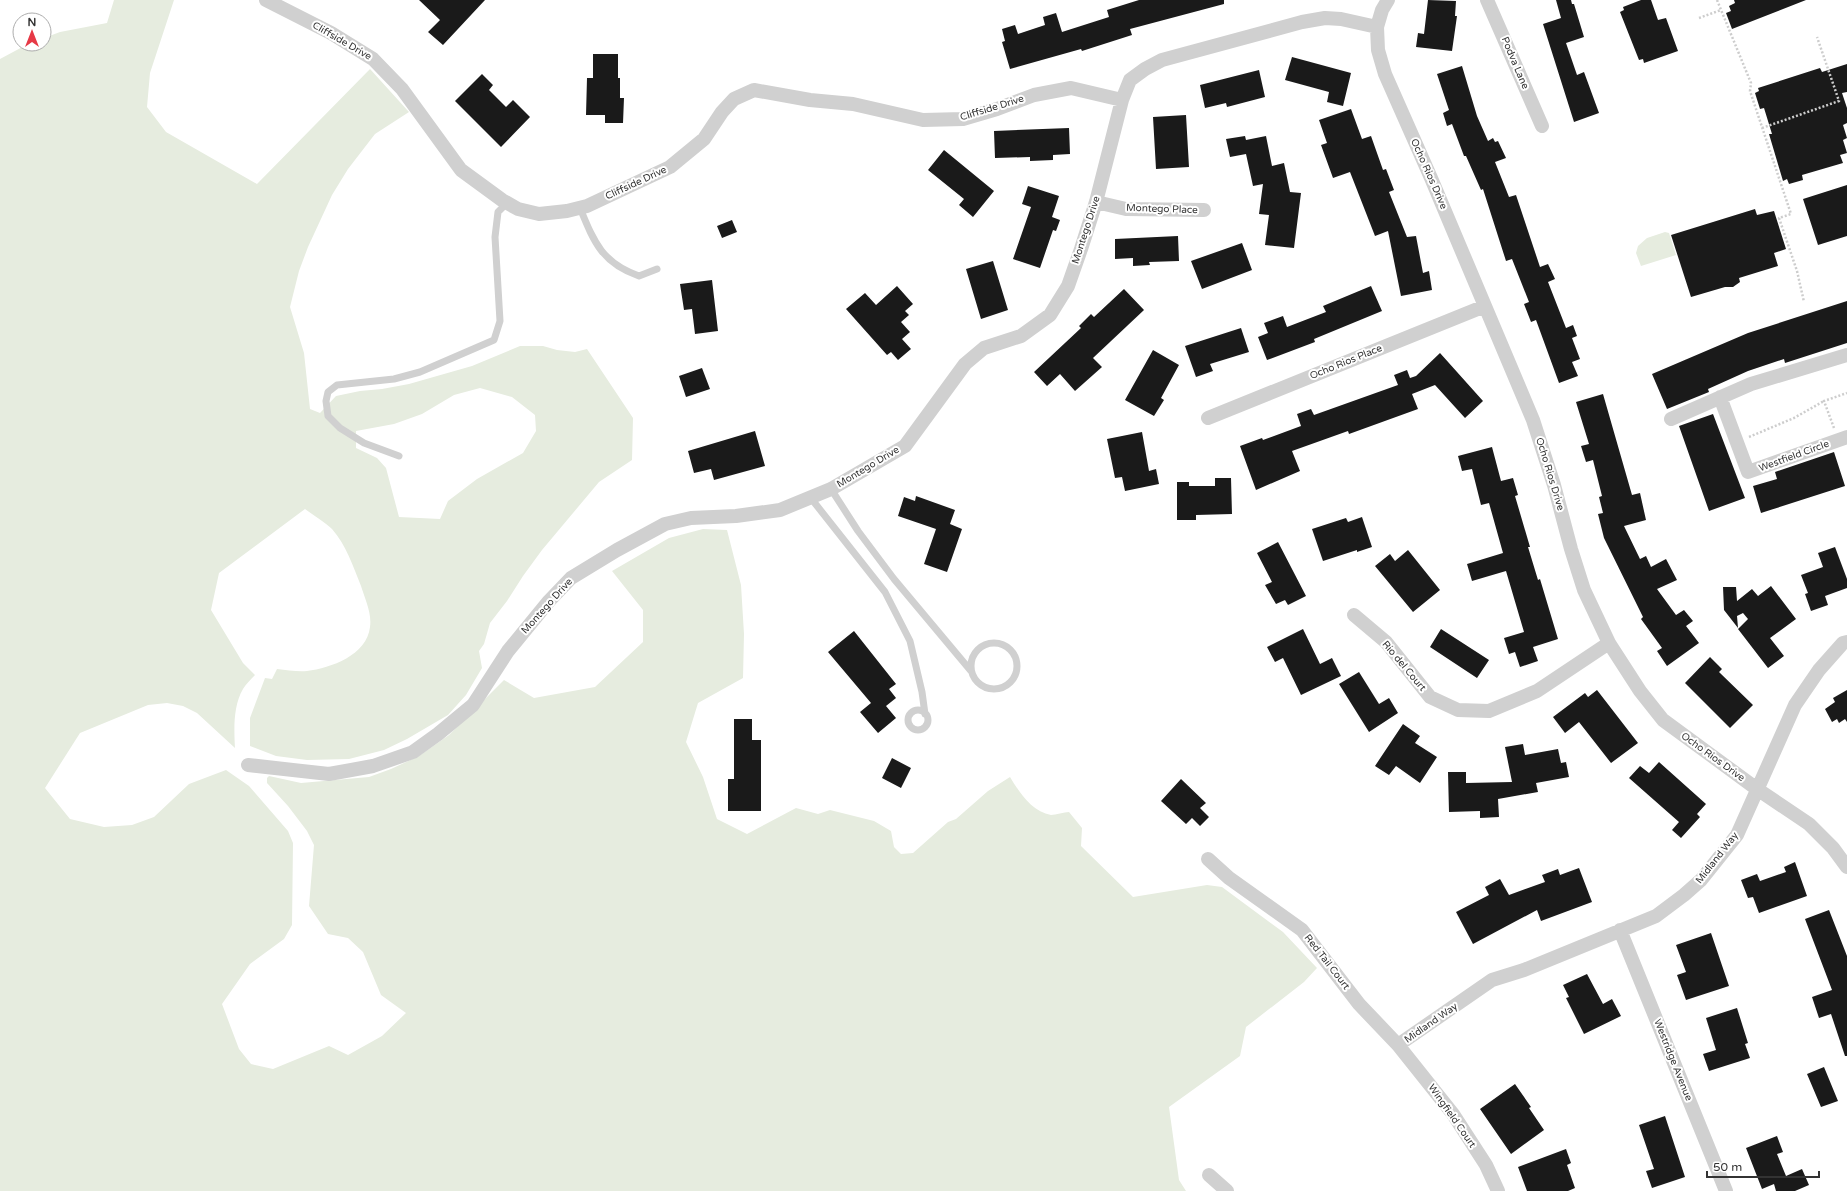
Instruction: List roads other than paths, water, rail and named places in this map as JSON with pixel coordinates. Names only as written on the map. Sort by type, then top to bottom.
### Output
[{"type":"street","name":"Cliffside Drive","points":[[266,0],[331,33],[373,59],[402,89],[461,170],[507,203],[518,209],[538,214],[580,208],[670,167],[704,139],[722,112],[734,99],[754,90],[810,100],[853,104],[923,120],[962,119],[997,109],[1034,95],[1071,88],[1122,100]]},
{"type":"street","name":"Ocho Rios Drive","points":[[1388,0],[1382,10],[1377,27],[1378,50],[1384,74],[1431,178],[1533,420],[1554,485],[1571,549],[1584,590],[1609,644],[1640,691],[1663,720],[1757,789],[1809,824],[1833,848],[1847,867]]},
{"type":"street","name":"Podva Lane","points":[[1487,0],[1542,126]]},
{"type":"street","name":"Montego Drive","points":[[248,765],[329,774],[373,766],[413,752],[438,734],[472,705],[508,651],[549,601],[571,578],[616,550],[665,524],[691,518],[736,516],[780,510],[831,489],[905,446],[966,364],[984,348],[1021,336],[1050,315],[1068,286],[1096,202],[1122,100],[1130,80],[1145,68],[1162,60],[1302,22],[1325,18],[1377,27]]},
{"type":"street","name":"Montego Place","points":[[1096,202],[1126,209],[1204,210]]},
{"type":"street","name":"Ocho Rios Place","points":[[1208,418],[1485,306]]},
{"type":"street","points":[[1671,420],[1751,384],[1847,355]]},
{"type":"street","name":"Westfield Circle","points":[[1720,397],[1748,472],[1842,438]]},
{"type":"street","name":"Rio del Court","points":[[1354,615],[1386,642],[1430,697],[1458,710],[1489,711],[1537,691],[1609,644]]},
{"type":"street","name":"Midland Way","points":[[1398,1046],[1492,980],[1524,970],[1656,916],[1701,880],[1737,835],[1795,705],[1819,670],[1843,644],[1847,642]]},
{"type":"street","name":"Red Tail Court","points":[[1208,859],[1229,878],[1302,930],[1359,1004],[1398,1046]]},
{"type":"street","name":"Westridge Avenue","points":[[1620,930],[1726,1191]]},
{"type":"street","name":"Wingfield Court","points":[[1398,1046],[1453,1114],[1486,1165],[1498,1191]]},
{"type":"street","points":[[1209,1175],[1227,1191]]},
{"type":"lane","points":[[399,456],[364,443],[340,428],[328,416],[326,401],[328,392],[338,385],[394,379],[420,372],[494,340],[500,321],[495,237],[498,212],[507,203]]},
{"type":"lane","points":[[580,208],[593,240],[607,259],[639,276],[657,269]]},
{"type":"lane","points":[[831,489],[858,531],[894,579],[971,671],[979,684],[986,688],[994,689],[1002,688],[1009,683],[1014,677],[1016,662],[1014,654],[1009,649],[996,643],[989,644],[976,651],[973,657],[971,671]]},
{"type":"lane","points":[[810,497],[886,592],[910,641],[922,692],[925,714]]}]
